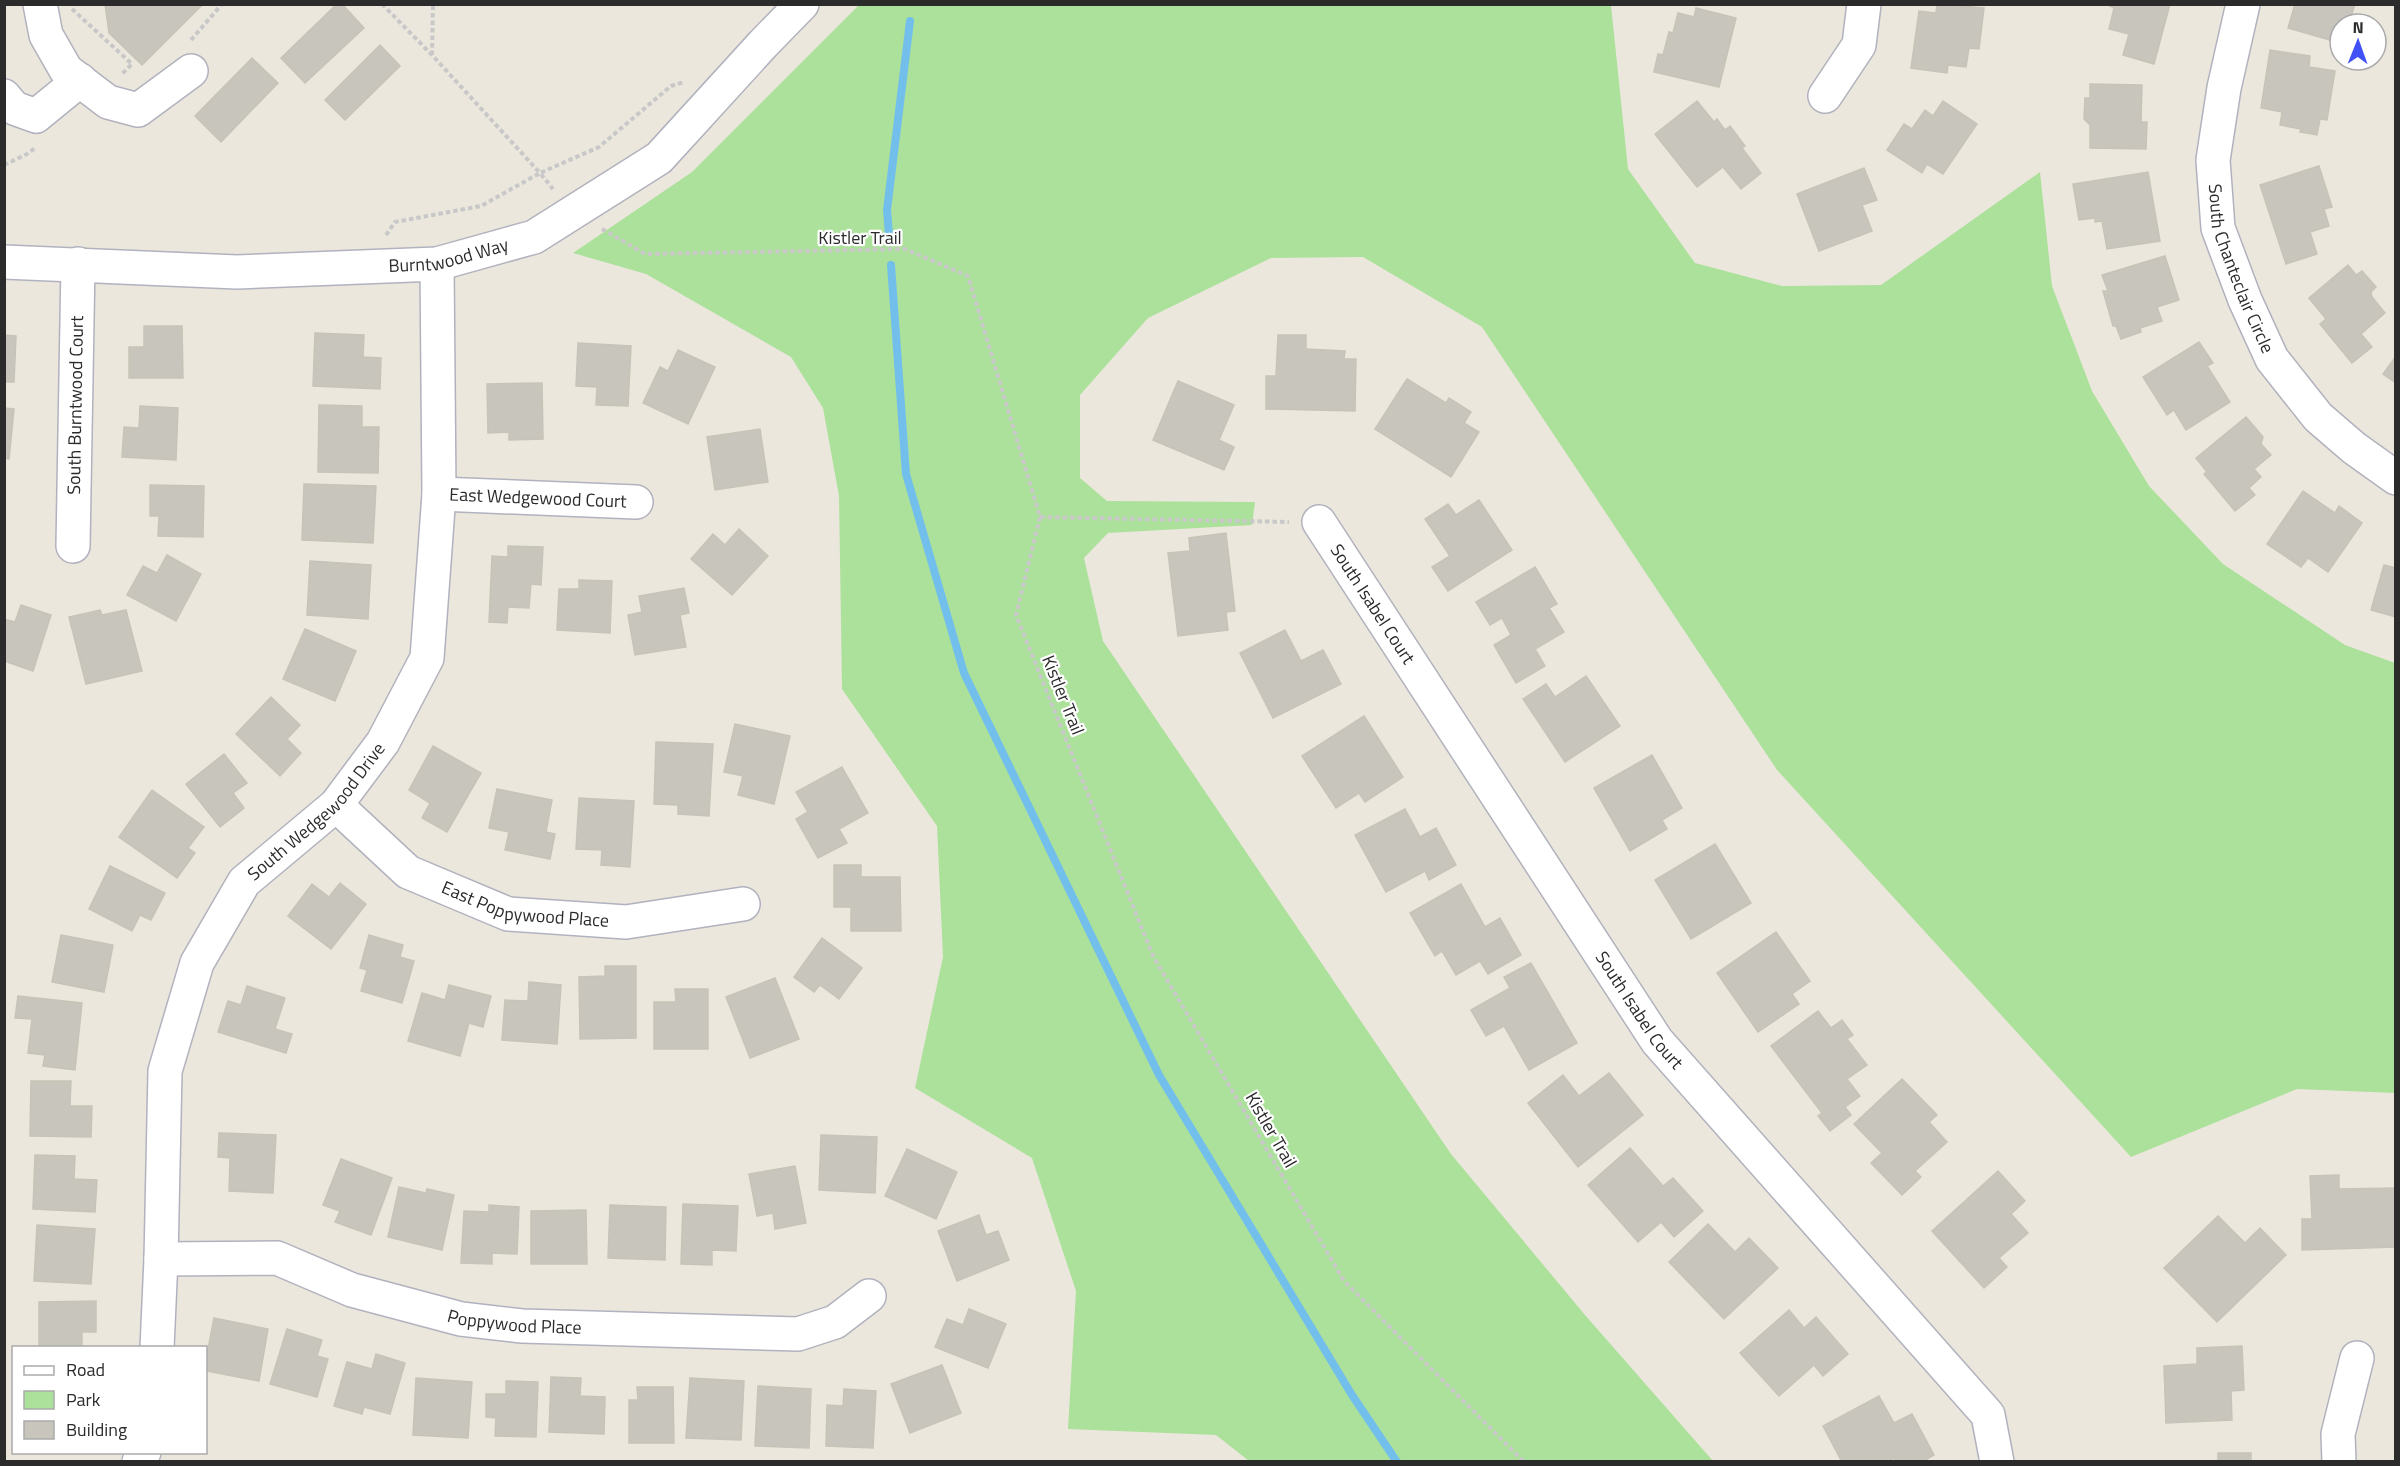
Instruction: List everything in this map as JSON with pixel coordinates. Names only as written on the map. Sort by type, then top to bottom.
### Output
[{"type":"street","points":[[40,4],[46,35],[66,70],[108,102],[138,110],[191,55]]},
{"type":"street","name":"Burntwood Way","points":[[4,262],[237,272],[437,264],[534,237],[658,158],[802,4]]},
{"type":"street","points":[[1826,96],[1859,45],[1864,4]]},
{"type":"street","name":"South Chanteclair Circle","points":[[2243,4],[2224,88],[2213,160],[2218,228],[2245,300],[2272,359],[2318,417],[2354,448],[2396,477]]},
{"type":"street","points":[[4,96],[14,108],[36,116],[80,80]]},
{"type":"street","name":"South Burntwood Court","points":[[73,546],[78,264]]},
{"type":"street","name":"South Wedgewood Drive","points":[[157,1346],[165,1071],[197,963],[244,882],[336,805],[383,742],[427,658],[439,494],[437,264]]},
{"type":"street","name":"East Wedgewood Court","points":[[439,494],[636,502]]},
{"type":"street","name":"South Isabel Court","points":[[1319,522],[1657,1041],[1988,1415],[1997,1461]]},
{"type":"street","name":"East Poppywood Place","points":[[336,805],[408,872],[508,914],[626,922],[743,904]]},
{"type":"street","name":"Poppywood Place","points":[[161,1259],[277,1258],[352,1290],[461,1319],[522,1326],[798,1334],[835,1322],[869,1296]]},
{"type":"street","points":[[2339,1461],[2338,1434],[2357,1358]]},
{"type":"path","points":[[191,55],[222,4]]},
{"type":"path","name":"Kistler Trail","points":[[382,4],[540,173],[572,213],[645,254],[905,249],[968,276],[1040,517],[1016,615],[1153,956],[1344,1281],[1524,1461]]},
{"type":"path","points":[[432,55],[433,4]]},
{"type":"path","points":[[385,237],[395,222],[481,206],[540,173],[599,147],[671,86],[685,82]]},
{"type":"path","points":[[1040,517],[1319,522]]},
{"type":"green space","points":[[859,5],[1611,5],[1628,169],[1695,263],[1782,286],[1881,285],[2040,172],[2052,286],[2092,391],[2149,486],[2223,564],[2345,645],[2395,663],[2395,1093],[2297,1089],[2131,1157],[1777,770],[1482,327],[1363,257],[1271,258],[1148,318],[1080,395],[1080,478],[1107,501],[1255,502],[1252,525],[1108,533],[1084,558],[1103,641],[1451,1154],[1585,1315],[1713,1461],[1249,1461],[1216,1435],[1068,1429],[1076,1291],[1032,1158],[915,1088],[943,957],[937,826],[842,689],[839,496],[823,408],[791,357],[646,274],[573,253],[692,172]]},
{"type":"building","points":[[105,4],[203,4],[142,65],[109,33]]},
{"type":"building","points":[[337,4],[342,4],[364,28],[305,83],[281,58]]},
{"type":"building","points":[[1937,4],[1984,8],[1979,49],[1969,48],[1966,67],[1948,65],[1947,73],[1911,68],[1919,11],[1936,13]]},
{"type":"building","points":[[2106,4],[2170,4],[2154,64],[2123,55],[2129,34],[2109,29],[2114,8]]},
{"type":"building","points":[[2295,4],[2355,4],[2353,12],[2328,12],[2328,40],[2288,28]]},
{"type":"building","points":[[1696,8],[1736,18],[1719,87],[1654,72],[1658,54],[1663,55],[1669,32],[1673,33],[1678,13],[1694,17]]},
{"type":"building","points":[[380,45],[400,66],[345,120],[325,100]]},
{"type":"building","points":[[2270,50],[2310,56],[2309,67],[2335,72],[2327,120],[2320,119],[2317,135],[2280,125],[2282,112],[2261,108]]},
{"type":"building","points":[[252,58],[278,83],[221,142],[195,116]]},
{"type":"building","points":[[2090,84],[2142,85],[2141,122],[2147,122],[2146,149],[2090,148],[2090,125],[2084,119],[2085,98],[2090,98]]},
{"type":"building","points":[[1697,101],[1714,122],[1717,119],[1725,130],[1730,126],[1745,146],[1742,148],[1761,173],[1741,189],[1723,167],[1697,187],[1655,134]]},
{"type":"building","points":[[1943,101],[1977,124],[1943,174],[1927,164],[1922,173],[1887,150],[1904,124],[1912,129],[1925,110],[1933,116]]},
{"type":"building","points":[[2319,166],[2332,207],[2324,209],[2329,226],[2310,232],[2317,254],[2286,264],[2260,185]]},
{"type":"building","points":[[1864,168],[1877,200],[1862,205],[1872,231],[1819,251],[1797,194]]},
{"type":"building","points":[[2148,172],[2160,241],[2107,249],[2102,221],[2095,222],[2095,218],[2079,220],[2073,184]]},
{"type":"building","points":[[2165,256],[2179,300],[2157,307],[2162,321],[2140,328],[2141,332],[2121,339],[2116,326],[2113,326],[2103,291],[2108,291],[2102,275]]},
{"type":"building","points":[[2348,265],[2356,275],[2362,271],[2376,287],[2371,292],[2372,297],[2385,313],[2361,334],[2372,347],[2352,363],[2320,324],[2326,319],[2309,298]]},
{"type":"building","points":[[144,326],[182,326],[183,378],[129,378],[129,347],[144,347]]},
{"type":"building","points":[[315,333],[364,335],[363,357],[381,358],[380,389],[313,386]]},
{"type":"building","points":[[4,335],[16,336],[14,382],[4,382]]},
{"type":"building","points":[[1278,335],[1306,335],[1306,349],[1345,351],[1344,359],[1356,359],[1355,411],[1266,409],[1266,376],[1276,376]]},
{"type":"building","points":[[2199,342],[2213,363],[2207,366],[2230,402],[2186,430],[2174,410],[2167,415],[2143,377]]},
{"type":"building","points":[[578,343],[631,346],[628,406],[596,405],[597,387],[576,386]]},
{"type":"building","points":[[678,350],[715,367],[688,424],[643,403],[660,367],[668,371]]},
{"type":"building","points":[[2396,356],[2396,383],[2383,374]]},
{"type":"building","points":[[1407,379],[1446,403],[1449,398],[1471,412],[1464,423],[1479,432],[1451,477],[1375,429]]},
{"type":"building","points":[[1178,381],[1234,405],[1219,440],[1234,447],[1224,470],[1153,440]]},
{"type":"building","points":[[542,383],[543,439],[509,440],[509,432],[488,433],[487,384]]},
{"type":"building","points":[[319,405],[362,406],[362,427],[379,427],[378,473],[318,472]]},
{"type":"building","points":[[140,406],[178,408],[176,460],[122,457],[124,427],[139,428]]},
{"type":"building","points":[[4,408],[14,409],[9,459],[4,458]]},
{"type":"building","points":[[2246,417],[2263,437],[2261,444],[2271,455],[2254,469],[2261,477],[2249,488],[2255,495],[2235,511],[2204,474],[2207,472],[2196,458]]},
{"type":"building","points":[[760,429],[768,482],[715,490],[707,437]]},
{"type":"building","points":[[304,484],[376,486],[373,543],[302,540]]},
{"type":"building","points":[[150,485],[204,486],[203,537],[158,536],[159,516],[150,516]]},
{"type":"building","points":[[2303,491],[2335,513],[2339,506],[2362,523],[2328,572],[2308,558],[2301,567],[2267,544]]},
{"type":"building","points":[[1479,500],[1512,550],[1448,591],[1432,567],[1450,556],[1425,519],[1448,504],[1456,515]]},
{"type":"building","points":[[739,529],[768,556],[732,595],[691,559],[713,534],[725,545]]},
{"type":"building","points":[[1226,533],[1235,611],[1226,612],[1228,630],[1178,636],[1168,553],[1190,551],[1189,538]]},
{"type":"building","points":[[508,546],[543,547],[541,585],[531,584],[529,608],[508,607],[507,623],[489,622],[492,556],[508,557]]},
{"type":"building","points":[[167,555],[201,574],[176,621],[127,595],[143,566],[157,573]]},
{"type":"building","points":[[310,561],[371,565],[368,619],[307,615]]},
{"type":"building","points":[[2384,565],[2396,568],[2396,617],[2371,610]]},
{"type":"building","points":[[1535,567],[1557,604],[1549,608],[1564,632],[1535,649],[1545,666],[1516,683],[1494,645],[1511,635],[1502,618],[1490,625],[1476,602]]},
{"type":"building","points":[[579,580],[612,581],[610,633],[557,630],[559,589],[579,589]]},
{"type":"building","points":[[684,588],[689,613],[680,615],[686,647],[635,655],[628,615],[642,612],[639,596]]},
{"type":"building","points":[[21,605],[51,615],[33,671],[4,661],[4,619],[15,622]]},
{"type":"building","points":[[100,610],[102,615],[126,610],[142,671],[86,684],[69,617]]},
{"type":"building","points":[[305,629],[356,651],[335,701],[283,679]]},
{"type":"building","points":[[1285,630],[1301,661],[1323,650],[1341,684],[1273,718],[1240,653]]},
{"type":"building","points":[[1586,676],[1620,726],[1565,762],[1523,699],[1546,684],[1555,697]]},
{"type":"building","points":[[271,697],[300,725],[287,739],[301,753],[280,776],[236,734]]},
{"type":"building","points":[[1364,716],[1403,777],[1365,802],[1359,793],[1336,808],[1302,756]]},
{"type":"building","points":[[735,724],[790,736],[774,804],[738,795],[743,776],[724,772]]},
{"type":"building","points":[[656,742],[713,744],[709,816],[678,814],[678,805],[654,804]]},
{"type":"building","points":[[433,746],[481,773],[447,832],[422,818],[430,803],[409,790]]},
{"type":"building","points":[[224,754],[247,783],[233,793],[244,808],[220,827],[186,784]]},
{"type":"building","points":[[1652,755],[1682,808],[1662,820],[1667,829],[1630,851],[1594,788]]},
{"type":"building","points":[[842,767],[868,813],[839,829],[847,843],[818,858],[796,819],[808,812],[796,792]]},
{"type":"building","points":[[497,789],[552,800],[546,832],[555,834],[550,859],[505,850],[509,832],[489,828]]},
{"type":"building","points":[[152,790],[204,827],[188,848],[195,853],[177,878],[119,837]]},
{"type":"building","points":[[579,798],[634,801],[630,867],[601,865],[602,850],[576,849]]},
{"type":"building","points":[[1405,809],[1420,837],[1436,828],[1456,865],[1429,880],[1425,871],[1386,892],[1355,835]]},
{"type":"building","points":[[1715,844],[1751,903],[1691,939],[1655,880]]},
{"type":"building","points":[[834,865],[861,865],[861,877],[900,877],[901,931],[851,931],[851,907],[834,907]]},
{"type":"building","points":[[110,866],[165,893],[151,920],[140,915],[132,931],[89,909]]},
{"type":"building","points":[[340,883],[366,904],[331,949],[288,916],[312,884],[329,897]]},
{"type":"building","points":[[1461,884],[1485,927],[1500,918],[1521,955],[1488,974],[1480,961],[1456,975],[1442,951],[1435,956],[1410,913]]},
{"type":"building","points":[[1776,932],[1810,981],[1792,994],[1799,1004],[1758,1032],[1717,973]]},
{"type":"building","points":[[61,935],[113,945],[104,992],[52,982]]},
{"type":"building","points":[[369,935],[403,945],[400,957],[414,961],[402,1003],[361,991],[367,970],[360,968]]},
{"type":"building","points":[[822,938],[862,968],[839,999],[820,985],[814,992],[794,977]]},
{"type":"building","points":[[1531,963],[1577,1043],[1529,1070],[1504,1026],[1486,1036],[1471,1010],[1510,988],[1504,977]]},
{"type":"building","points":[[605,966],[636,966],[636,1038],[580,1039],[579,977],[605,976]]},
{"type":"building","points":[[775,978],[799,1039],[750,1058],[726,997]]},
{"type":"building","points":[[529,982],[561,985],[557,1044],[502,1040],[505,1000],[528,1001]]},
{"type":"building","points":[[449,985],[491,996],[483,1027],[469,1023],[460,1056],[408,1041],[422,993],[445,1000]]},
{"type":"building","points":[[247,986],[285,998],[275,1029],[292,1034],[286,1053],[218,1032],[228,1001],[241,1005]]},
{"type":"building","points":[[675,989],[708,989],[708,1049],[654,1049],[654,1002],[676,1002]]},
{"type":"building","points":[[18,996],[82,1003],[75,1070],[43,1066],[45,1055],[28,1053],[32,1019],[15,1018]]},
{"type":"building","points":[[1818,1011],[1831,1028],[1842,1020],[1853,1035],[1847,1039],[1867,1065],[1847,1079],[1860,1096],[1845,1107],[1851,1115],[1830,1131],[1818,1116],[1822,1113],[1771,1046]]},
{"type":"building","points":[[1609,1073],[1643,1115],[1578,1167],[1528,1103],[1563,1075],[1579,1096]]},
{"type":"building","points":[[1902,1079],[1937,1115],[1929,1122],[1947,1142],[1915,1171],[1921,1177],[1902,1195],[1871,1163],[1882,1153],[1854,1124]]},
{"type":"building","points":[[31,1081],[71,1081],[70,1106],[92,1106],[91,1137],[30,1136]]},
{"type":"building","points":[[219,1133],[276,1135],[273,1193],[229,1191],[230,1158],[218,1157]]},
{"type":"building","points":[[821,1135],[877,1137],[875,1193],[819,1190]]},
{"type":"building","points":[[1630,1148],[1663,1186],[1673,1178],[1703,1211],[1674,1237],[1661,1222],[1638,1242],[1588,1185]]},
{"type":"building","points":[[907,1149],[957,1172],[936,1219],[885,1196]]},
{"type":"building","points":[[35,1155],[75,1156],[74,1179],[97,1180],[95,1212],[33,1209]]},
{"type":"building","points":[[341,1159],[392,1178],[371,1235],[335,1222],[340,1211],[323,1205]]},
{"type":"building","points":[[795,1166],[806,1223],[775,1229],[773,1213],[757,1216],[749,1174]]},
{"type":"building","points":[[1998,1171],[2025,1201],[2011,1214],[2028,1233],[1999,1258],[2007,1267],[1984,1288],[1932,1231]]},
{"type":"building","points":[[2339,1175],[2339,1189],[2396,1188],[2396,1247],[2302,1250],[2302,1219],[2312,1219],[2310,1176]]},
{"type":"building","points":[[399,1187],[426,1193],[427,1189],[454,1195],[442,1250],[388,1237]]},
{"type":"building","points":[[683,1204],[738,1206],[736,1251],[712,1250],[712,1265],[681,1264]]},
{"type":"building","points":[[489,1205],[519,1207],[517,1254],[492,1253],[492,1264],[461,1263],[464,1211],[489,1212]]},
{"type":"building","points":[[610,1205],[666,1207],[665,1260],[608,1258]]},
{"type":"building","points":[[586,1210],[587,1264],[531,1264],[531,1211]]},
{"type":"building","points":[[979,1215],[986,1235],[998,1231],[1009,1260],[957,1281],[938,1231]]},
{"type":"building","points":[[2218,1216],[2245,1243],[2260,1228],[2286,1255],[2217,1322],[2164,1268]]},
{"type":"building","points":[[1708,1224],[1735,1252],[1749,1238],[1778,1268],[1724,1319],[1669,1262]]},
{"type":"building","points":[[37,1225],[95,1229],[91,1284],[34,1281]]},
{"type":"building","points":[[96,1301],[96,1332],[82,1332],[82,1346],[39,1346],[39,1302]]},
{"type":"building","points":[[969,1309],[1006,1324],[988,1368],[935,1347],[947,1319],[963,1325]]},
{"type":"building","points":[[1789,1310],[1804,1328],[1816,1317],[1848,1354],[1823,1376],[1814,1365],[1779,1396],[1740,1353]]},
{"type":"building","points":[[214,1318],[268,1329],[259,1381],[207,1371],[207,1355]]},
{"type":"building","points":[[287,1329],[322,1340],[317,1356],[328,1359],[317,1397],[270,1384]]},
{"type":"building","points":[[2242,1346],[2244,1390],[2231,1391],[2232,1420],[2166,1423],[2164,1366],[2197,1364],[2197,1348]]},
{"type":"building","points":[[376,1354],[405,1363],[390,1414],[364,1407],[362,1414],[334,1406],[347,1362],[372,1369]]},
{"type":"building","points":[[942,1365],[961,1413],[910,1433],[891,1384]]},
{"type":"building","points":[[551,1377],[581,1378],[580,1396],[605,1397],[604,1434],[549,1432]]},
{"type":"building","points":[[416,1378],[472,1382],[468,1438],[413,1435]]},
{"type":"building","points":[[690,1378],[744,1381],[741,1440],[686,1438]]},
{"type":"building","points":[[506,1381],[538,1382],[536,1437],[495,1436],[496,1418],[486,1417],[486,1394],[506,1394]]},
{"type":"building","points":[[758,1386],[811,1389],[809,1448],[755,1446]]},
{"type":"building","points":[[637,1387],[673,1387],[674,1443],[629,1443],[629,1400],[638,1400]]},
{"type":"building","points":[[844,1389],[876,1391],[873,1448],[826,1446],[827,1405],[843,1406]]},
{"type":"building","points":[[1879,1396],[1894,1423],[1912,1414],[1934,1455],[1922,1462],[1896,1462],[1894,1458],[1888,1462],[1842,1462],[1823,1426]]},
{"type":"building","points":[[2218,1453],[2251,1453],[2251,1462],[2218,1462]]},
{"type":"waterway","points":[[889,235],[887,210],[910,21]]},
{"type":"waterway","points":[[891,265],[906,474],[964,673],[1159,1075],[1352,1395],[1397,1462]]}]
